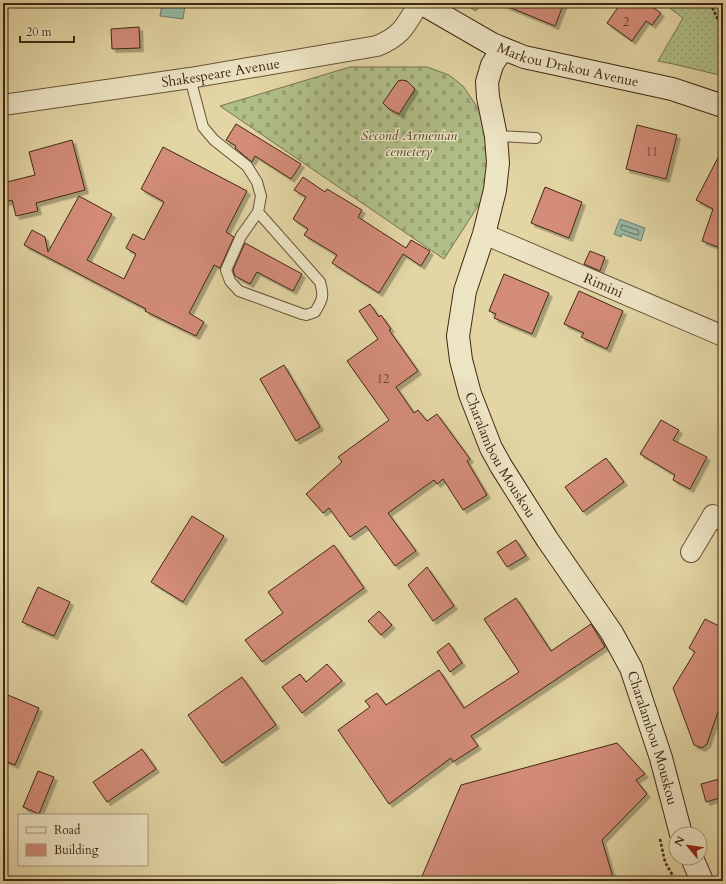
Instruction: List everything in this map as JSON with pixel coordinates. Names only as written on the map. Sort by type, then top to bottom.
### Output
[{"type":"street","name":"Markou Drakou Avenue","points":[[420,3],[502,49],[544,62],[672,89],[723,106]]},
{"type":"street","name":"Shakespeare Avenue","points":[[3,105],[190,78],[377,46],[394,38],[401,32],[420,3]]},
{"type":"street","name":"Charalambou Mouskou","points":[[502,49],[492,65],[487,82],[488,97],[496,136],[498,163],[495,190],[484,234],[465,291],[458,336],[461,360],[470,394],[501,466],[547,539],[612,633],[631,668],[661,758],[679,826]]},
{"type":"street","name":"Rimini","points":[[484,234],[723,336]]},
{"type":"street","points":[[692,552],[713,515],[723,521]]},
{"type":"street","points":[[697,870],[718,881]]},
{"type":"lane","points":[[190,78],[203,127],[214,140],[247,166],[257,182],[262,196],[258,212],[241,236],[226,270],[230,281],[239,291],[286,309],[306,315],[315,312],[321,303],[323,293],[320,282],[258,212]]},
{"type":"lane","points":[[496,136],[536,138]]},
{"type":"path","points":[[710,3],[723,30]]},
{"type":"green space","points":[[462,3],[482,3],[476,11]]},
{"type":"green space","points":[[663,3],[723,3],[723,76],[658,61],[683,18]]},
{"type":"green space","name":"Second Armenian cemetery","points":[[350,67],[427,67],[449,75],[463,86],[484,117],[491,153],[485,195],[444,259],[220,106]]},
{"type":"green space","points":[[3,875],[23,881],[3,881]]},
{"type":"water","points":[[162,3],[185,5],[183,19],[160,16]]},
{"type":"water","points":[[620,219],[645,228],[641,241],[622,234],[621,237],[614,234]]},
{"type":"building","points":[[499,3],[564,3],[555,26]]},
{"type":"building","points":[[621,3],[646,3],[661,13],[652,25],[646,21],[632,41],[607,23]]},
{"type":"building","points":[[139,27],[140,48],[112,49],[111,29]]},
{"type":"building","points":[[398,81],[407,81],[415,89],[399,114],[389,109],[383,103]]},
{"type":"building","points":[[236,124],[301,164],[291,179],[255,156],[252,162],[235,148],[236,146],[226,140]]},
{"type":"building","points":[[637,125],[677,135],[666,179],[626,169]]},
{"type":"building","points":[[72,140],[85,190],[36,203],[38,211],[16,216],[12,200],[3,203],[3,183],[35,175],[29,152]]},
{"type":"building","points":[[163,147],[247,191],[226,232],[234,237],[220,268],[214,265],[189,313],[204,322],[196,336],[145,311],[146,309],[24,245],[32,230],[45,237],[48,252],[79,196],[112,214],[87,260],[124,279],[136,254],[126,248],[133,234],[144,240],[164,202],[141,189]]},
{"type":"building","points":[[723,148],[723,249],[702,241],[713,209],[696,200]]},
{"type":"building","points":[[303,177],[325,192],[327,189],[362,210],[358,217],[406,248],[411,240],[430,251],[421,266],[403,254],[379,293],[332,263],[337,255],[304,235],[308,229],[293,219],[306,197],[294,190]]},
{"type":"building","points":[[545,187],[582,202],[569,238],[531,223]]},
{"type":"building","points":[[245,243],[302,274],[293,291],[257,272],[250,284],[235,276],[233,270]]},
{"type":"building","points":[[590,251],[605,257],[600,271],[584,264]]},
{"type":"building","points":[[504,274],[549,293],[532,334],[494,318],[496,314],[489,311]]},
{"type":"building","points":[[579,291],[623,311],[607,349],[581,337],[584,333],[564,324]]},
{"type":"building","points":[[370,304],[379,317],[381,315],[391,329],[389,330],[418,371],[396,387],[414,413],[418,410],[427,421],[437,414],[470,459],[467,461],[487,495],[463,510],[443,479],[437,484],[434,480],[388,513],[416,551],[395,566],[366,526],[350,537],[329,508],[323,513],[306,494],[342,462],[338,457],[389,420],[347,361],[378,339],[359,311]]},
{"type":"building","points":[[284,365],[320,427],[296,441],[260,379]]},
{"type":"building","points":[[661,420],[679,430],[673,440],[707,457],[690,489],[673,480],[675,475],[640,454]]},
{"type":"building","points":[[606,458],[624,482],[583,512],[565,487]]},
{"type":"building","points":[[192,516],[224,536],[183,602],[151,582]]},
{"type":"building","points":[[516,540],[526,556],[507,567],[497,552]]},
{"type":"building","points":[[334,545],[364,588],[262,662],[245,640],[283,613],[268,592]]},
{"type":"building","points":[[427,567],[454,606],[433,621],[408,585]]},
{"type":"building","points":[[38,587],[70,602],[54,636],[22,622]]},
{"type":"building","points":[[516,598],[551,651],[591,624],[605,647],[471,736],[478,746],[453,762],[451,758],[389,804],[338,730],[370,707],[365,701],[377,693],[386,705],[439,670],[464,708],[519,672],[484,619]]},
{"type":"building","points":[[379,611],[392,625],[381,635],[368,621]]},
{"type":"building","points":[[705,619],[723,628],[723,697],[707,744],[702,748],[694,745],[673,688],[695,652],[689,648]]},
{"type":"building","points":[[449,643],[462,663],[450,672],[437,652]]},
{"type":"building","points":[[327,664],[342,681],[302,713],[282,687],[300,674],[306,682]]},
{"type":"building","points":[[242,677],[276,725],[222,763],[188,715]]},
{"type":"building","points":[[3,693],[39,708],[15,765],[3,760],[3,734],[8,723],[3,721]]},
{"type":"building","points":[[617,743],[645,774],[636,780],[647,794],[602,840],[614,881],[420,881],[461,785]]},
{"type":"building","points":[[142,749],[156,769],[107,802],[93,782]]},
{"type":"building","points":[[38,771],[54,777],[39,814],[23,807]]},
{"type":"building","points":[[723,778],[723,797],[706,802],[701,784]]}]
